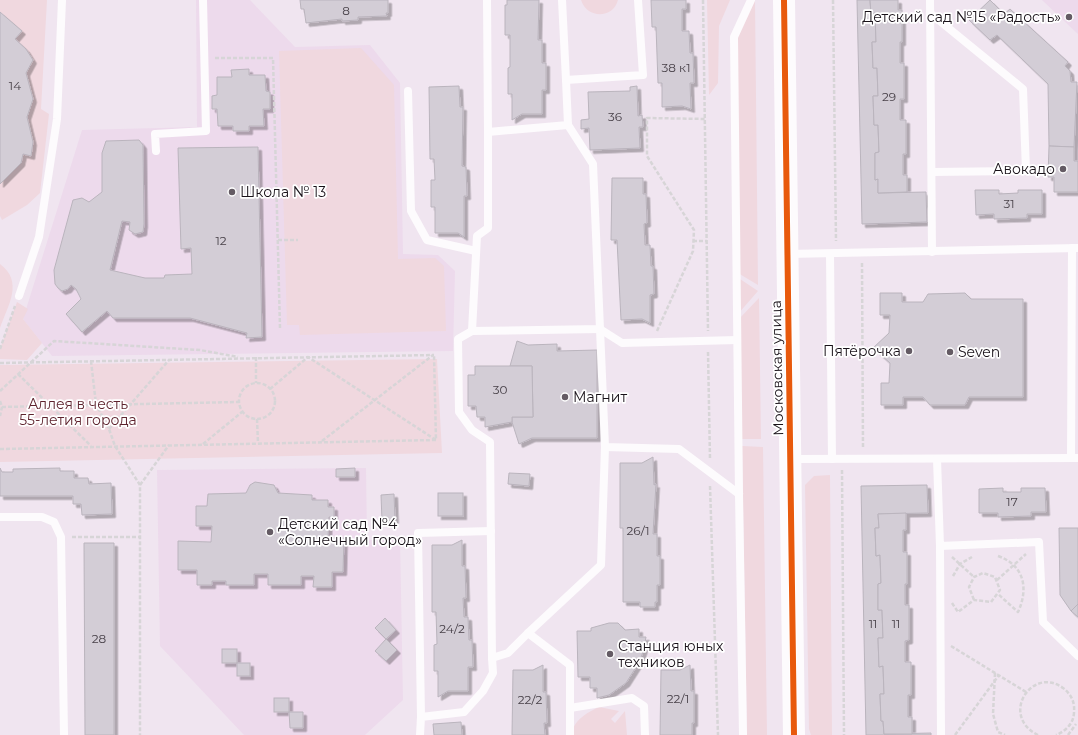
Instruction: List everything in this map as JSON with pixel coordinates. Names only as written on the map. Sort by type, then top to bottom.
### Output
[{"type":"street","name":"Московская улица","points":[[784,0],[794,735]]},
{"type":"lane","points":[[19,296],[39,237],[56,126],[62,0]]},
{"type":"lane","points":[[156,151],[155,134],[206,131],[203,0]]},
{"type":"lane","points":[[472,331],[477,236],[488,228],[487,0]]},
{"type":"lane","points":[[492,658],[508,653],[601,565],[605,447],[593,164],[568,126],[562,0]]},
{"type":"lane","points":[[566,80],[643,75],[638,0]]},
{"type":"lane","points":[[744,735],[739,494],[734,37],[751,0]]},
{"type":"lane","points":[[930,0],[932,252]]},
{"type":"lane","points":[[930,13],[1023,89],[1026,171],[932,172]]},
{"type":"lane","points":[[408,91],[411,211],[427,240],[476,251]]},
{"type":"lane","points":[[488,132],[568,126]]},
{"type":"lane","points":[[788,254],[1075,248],[1075,458],[790,459]]},
{"type":"lane","points":[[832,459],[833,254]]},
{"type":"lane","points":[[421,718],[464,712],[483,691],[493,673],[490,442],[472,430],[459,412],[458,339],[472,331],[600,329],[622,344],[737,340]]},
{"type":"lane","points":[[605,447],[679,449],[739,494]]},
{"type":"lane","points":[[937,459],[940,546],[941,735]]},
{"type":"lane","points":[[0,516],[42,517],[54,522],[62,537],[64,735]]},
{"type":"lane","points":[[420,735],[418,533],[491,531]]},
{"type":"lane","points":[[940,546],[1039,542],[1043,622],[1078,656]]},
{"type":"lane","points":[[528,633],[570,665],[570,735]]},
{"type":"lane","points":[[570,708],[632,698],[644,706],[645,735]]},
{"type":"path","points":[[703,0],[706,119],[710,473],[718,735]]},
{"type":"path","points":[[833,0],[833,254]]},
{"type":"path","points":[[204,58],[273,58],[280,328]]},
{"type":"path","points":[[652,342],[693,251],[694,230],[647,156],[647,118],[706,119]]},
{"type":"path","points":[[278,240],[298,240]]},
{"type":"path","points":[[693,241],[707,241]]},
{"type":"path","points":[[862,253],[863,459]]},
{"type":"path","points":[[0,349],[19,296]]},
{"type":"path","points":[[0,390],[54,342],[200,350],[243,358]]},
{"type":"path","points":[[0,363],[434,355]]},
{"type":"path","points":[[322,441],[434,355]]},
{"type":"path","points":[[434,355],[436,440]]},
{"type":"path","points":[[270,389],[308,357]]},
{"type":"path","points":[[308,357],[436,440]]},
{"type":"path","points":[[256,358],[256,384]]},
{"type":"path","points":[[109,429],[169,360]]},
{"type":"path","points":[[91,361],[96,404],[109,429],[114,446],[140,485],[140,735]]},
{"type":"path","points":[[18,374],[91,447]]},
{"type":"path","points":[[256,384],[263,385],[270,389],[274,399],[274,407],[264,418],[250,418],[242,412],[238,402],[244,389],[256,384]]},
{"type":"path","points":[[0,401],[2,407],[0,416]]},
{"type":"path","points":[[2,407],[131,403],[238,402]]},
{"type":"path","points":[[203,444],[242,412]]},
{"type":"path","points":[[257,419],[258,443]]},
{"type":"path","points":[[0,449],[322,441],[436,440]]},
{"type":"path","points":[[140,485],[169,445]]},
{"type":"path","points":[[842,459],[844,735]]},
{"type":"path","points":[[62,537],[139,537]]},
{"type":"path","points":[[997,580],[1039,542]]},
{"type":"path","points":[[940,546],[974,577]]},
{"type":"path","points":[[994,554],[1006,558],[1014,565],[1021,577],[1024,588],[1023,601],[1018,612],[998,594]]},
{"type":"path","points":[[951,581],[960,564],[976,556]]},
{"type":"path","points":[[950,599],[958,612],[974,600],[991,602],[1000,590],[995,577],[983,573],[974,577],[969,587],[974,600]]},
{"type":"path","points":[[941,640],[1026,692]]},
{"type":"path","points":[[995,673],[993,714],[998,732],[1005,735]]},
{"type":"path","points":[[955,735],[999,675]]},
{"type":"path","points":[[1038,735],[1025,726],[1021,717],[1020,708],[1026,692],[1033,686],[1051,682],[1066,690],[1072,697],[1074,706],[1074,715],[1071,723],[1065,730],[1056,735]]},
{"type":"path","points":[[1068,735],[1076,724]]},
{"type":"shaded area","name":"Школа № 13","points":[[196,0],[250,0],[295,47],[370,45],[400,83],[403,254],[438,255],[455,271],[453,351],[52,356],[23,319],[82,130],[197,127]]},
{"type":"shaded area","name":"Детский сад №15 «Радость»","points":[[1042,0],[1078,0],[1078,34]]},
{"type":"shaded area","points":[[366,468],[367,540],[400,539],[403,700],[365,735],[244,735],[160,646],[157,470]]},
{"type":"green space","points":[[0,0],[47,0],[41,109],[49,114],[40,193],[27,205],[2,220],[0,216],[0,184],[21,163],[23,154],[31,156],[33,142],[27,117],[33,99],[26,73],[32,60],[15,39],[22,31],[0,12]]},
{"type":"green space","points":[[581,0],[618,0],[611,11],[600,14],[589,11]]},
{"type":"green space","points":[[707,0],[730,0],[719,26],[718,83],[709,95]]},
{"type":"green space","points":[[755,0],[758,285],[738,273],[735,37]]},
{"type":"green space","points":[[361,48],[394,85],[398,259],[435,258],[444,266],[446,331],[300,335],[299,325],[287,325],[279,51]]},
{"type":"green space","points":[[0,264],[7,271],[13,286],[10,302],[0,328]]},
{"type":"green space","points":[[737,277],[758,291],[738,314]]},
{"type":"green space","points":[[759,298],[761,439],[741,439],[739,319]]},
{"type":"green space","points":[[17,302],[28,309],[23,319],[42,343],[27,360],[0,359],[0,349]]},
{"type":"green space","name":"Аллея в честь 55-летия города","points":[[437,359],[442,453],[0,462],[0,365]]},
{"type":"green space","points":[[742,446],[763,447],[767,735],[747,735]]},
{"type":"green space","points":[[830,475],[832,735],[811,735],[809,729],[805,485],[814,476]]},
{"type":"green space","points":[[599,707],[619,711],[611,719],[615,723],[625,711],[627,735],[571,735],[575,725],[581,718]]},
{"type":"building","points":[[300,0],[388,0],[388,13],[386,13],[387,16],[358,17],[358,20],[342,21],[342,19],[306,23],[304,9],[301,9]]},
{"type":"building","points":[[507,0],[539,0],[538,40],[542,40],[542,63],[546,63],[546,90],[542,90],[542,114],[522,114],[512,120],[512,94],[508,94],[510,35],[505,35],[505,5],[507,5]]},
{"type":"building","points":[[651,0],[686,0],[686,9],[682,9],[682,31],[689,31],[690,53],[693,53],[694,83],[690,83],[691,109],[682,106],[662,107],[662,83],[658,83],[656,27],[652,27]]},
{"type":"building","points":[[857,0],[870,0],[871,14],[875,13],[876,42],[872,42],[873,68],[877,68],[878,96],[873,96],[874,125],[878,125],[879,152],[875,153],[875,180],[878,179],[878,193],[926,192],[927,222],[862,224]]},
{"type":"building","points":[[870,0],[898,0],[898,10],[902,10],[902,42],[900,42],[900,63],[904,63],[904,99],[900,99],[900,120],[906,120],[906,154],[903,154],[903,175],[907,175],[907,192],[878,193],[878,179],[875,180],[875,153],[879,152],[878,125],[874,125],[873,96],[878,96],[877,68],[873,68],[872,42],[876,42],[875,13],[871,14]]},
{"type":"building","points":[[990,0],[1004,14],[1010,9],[1068,62],[1065,66],[1070,71],[1071,82],[1077,82],[1074,147],[1049,146],[1048,84],[997,35],[990,40],[969,20]]},
{"type":"building","points":[[0,12],[22,31],[15,39],[26,49],[33,60],[26,73],[33,99],[27,117],[33,142],[31,156],[23,154],[21,163],[0,184]]},
{"type":"building","points":[[249,69],[249,75],[265,75],[266,91],[270,92],[270,109],[263,109],[264,126],[249,126],[249,131],[233,131],[233,126],[218,126],[217,109],[212,109],[212,96],[217,95],[217,77],[232,77],[231,70]]},
{"type":"building","points":[[459,86],[460,107],[463,107],[462,166],[466,167],[467,196],[464,196],[464,237],[458,233],[435,233],[435,207],[431,207],[431,180],[435,180],[434,159],[430,159],[429,87]]},
{"type":"building","points":[[637,86],[638,116],[642,115],[643,127],[639,127],[640,148],[590,150],[589,128],[581,129],[581,120],[589,119],[588,92],[630,91],[630,87]]},
{"type":"building","points":[[139,140],[143,145],[143,232],[135,234],[129,230],[130,222],[122,221],[110,270],[145,278],[164,278],[165,275],[192,274],[191,248],[181,249],[178,148],[258,147],[262,337],[246,338],[247,333],[190,318],[113,318],[107,311],[82,332],[66,314],[81,299],[76,289],[71,285],[68,289],[62,291],[58,288],[55,284],[54,270],[73,200],[82,198],[89,202],[102,192],[102,153],[106,141]]},
{"type":"building","name":"Авокадо","points":[[1049,146],[1074,147],[1074,161],[1078,161],[1078,192],[1054,192],[1054,177],[1048,177]]},
{"type":"building","points":[[612,178],[643,178],[643,194],[646,194],[647,223],[644,224],[645,245],[650,245],[651,266],[653,266],[654,294],[650,295],[650,323],[642,319],[621,320],[617,240],[611,240]]},
{"type":"building","points":[[975,190],[999,190],[999,194],[1018,193],[1018,190],[1042,190],[1042,214],[1027,214],[1027,218],[994,219],[994,214],[976,215]]},
{"type":"building","name":"Seven","points":[[880,293],[902,293],[902,302],[923,302],[928,294],[965,293],[971,299],[1023,299],[1023,397],[969,397],[965,405],[930,405],[923,397],[903,397],[903,405],[881,405],[881,383],[889,383],[890,363],[873,348],[889,333],[890,315],[880,315]]},
{"type":"building","name":"Магнит","points":[[517,341],[528,345],[557,344],[557,351],[597,350],[597,438],[532,438],[519,444],[512,422],[512,417],[533,417],[532,366],[510,366]]},
{"type":"building","points":[[475,366],[532,366],[533,417],[512,417],[512,422],[485,427],[485,417],[477,417],[476,406],[468,406],[468,375],[475,375]]},
{"type":"building","points":[[653,457],[654,485],[656,484],[653,534],[657,534],[657,556],[660,556],[660,585],[657,585],[657,602],[655,602],[655,607],[640,607],[640,602],[623,602],[623,528],[620,528],[620,463],[642,463]]},
{"type":"building","points":[[0,468],[2,472],[13,472],[13,469],[60,468],[60,471],[74,471],[74,478],[88,478],[89,484],[111,483],[112,514],[82,515],[81,504],[73,504],[73,496],[0,496]]},
{"type":"building","points":[[355,468],[355,477],[336,477],[336,469]]},
{"type":"building","points":[[509,473],[530,474],[529,486],[508,484]]},
{"type":"building","name":"Детский сад №4 «Солнечный город»","points":[[255,482],[274,485],[278,493],[312,495],[312,500],[328,500],[328,507],[334,507],[334,517],[329,517],[328,537],[344,538],[343,572],[332,572],[332,587],[313,587],[314,576],[301,576],[301,585],[268,585],[268,574],[254,574],[254,585],[226,585],[226,581],[212,581],[212,585],[197,585],[197,570],[178,570],[178,541],[211,542],[212,526],[196,526],[196,506],[207,506],[208,494],[246,493],[250,485]]},
{"type":"building","points":[[927,485],[928,513],[878,514],[879,528],[875,528],[876,556],[880,555],[881,583],[878,584],[878,610],[882,610],[883,638],[878,638],[879,667],[883,666],[884,694],[880,694],[881,721],[883,721],[884,734],[931,733],[931,735],[866,735],[861,486]]},
{"type":"building","points":[[1003,488],[1003,492],[1021,492],[1021,488],[1045,488],[1046,512],[1031,512],[1031,516],[998,517],[998,513],[979,513],[979,489]]},
{"type":"building","points":[[438,493],[463,493],[463,516],[438,516]]},
{"type":"building","points":[[394,494],[395,520],[382,521],[381,495]]},
{"type":"building","points":[[906,513],[906,530],[903,530],[903,552],[907,552],[907,584],[905,584],[905,605],[909,605],[909,640],[905,641],[905,662],[911,662],[911,695],[908,695],[908,717],[912,717],[912,734],[884,734],[883,721],[881,721],[880,694],[884,694],[883,666],[879,667],[878,638],[883,638],[882,610],[878,610],[878,584],[881,583],[880,555],[876,556],[875,528],[879,528],[878,514]]},
{"type":"building","points":[[1059,528],[1078,528],[1078,604],[1071,611],[1060,595]]},
{"type":"building","points":[[462,540],[462,566],[465,566],[466,598],[463,598],[464,617],[468,617],[469,640],[472,640],[473,667],[468,667],[468,691],[448,691],[438,697],[438,671],[434,671],[434,645],[437,644],[436,612],[432,612],[432,545],[452,545]]},
{"type":"building","points":[[84,543],[114,543],[114,735],[85,735]]},
{"type":"building","points":[[1078,604],[1078,617],[1071,611]]},
{"type":"building","points":[[385,618],[396,630],[386,639],[375,628]]},
{"type":"building","name":"Станция юных техников","points":[[609,623],[618,623],[625,630],[639,629],[639,637],[646,637],[640,661],[626,683],[609,695],[597,698],[597,688],[590,688],[590,677],[578,677],[577,631],[591,631],[591,628]]},
{"type":"building","points":[[386,639],[397,650],[386,661],[375,651]]},
{"type":"building","points":[[222,649],[237,649],[237,663],[222,663]]},
{"type":"building","points":[[237,663],[250,663],[250,676],[237,676]]},
{"type":"building","points":[[543,665],[543,692],[546,692],[547,723],[544,723],[545,735],[512,735],[513,670],[533,670]]},
{"type":"building","points":[[690,665],[691,691],[694,691],[694,723],[692,723],[692,735],[660,735],[661,670],[680,670]]},
{"type":"building","points":[[274,698],[289,698],[289,712],[274,712]]},
{"type":"building","points":[[289,712],[303,712],[303,728],[290,728]]},
{"type":"building","points":[[461,722],[462,735],[434,735],[433,724]]},
{"type":"cycle path","points":[[784,0],[794,735]]},
{"type":"place","name":"Детский сад №15 «Радость»","points":[[1069,17]]},
{"type":"place","name":"Авокадо","points":[[1063,169]]},
{"type":"place","name":"Школа № 13","points":[[232,192]]},
{"type":"place","name":"Пятёрочка","points":[[909,351]]},
{"type":"place","name":"Seven","points":[[950,352]]},
{"type":"place","name":"Магнит","points":[[565,397]]},
{"type":"place","name":"Детский сад №4 «Солнечный город»","points":[[270,532]]},
{"type":"place","name":"Станция юных техников","points":[[610,654]]}]
